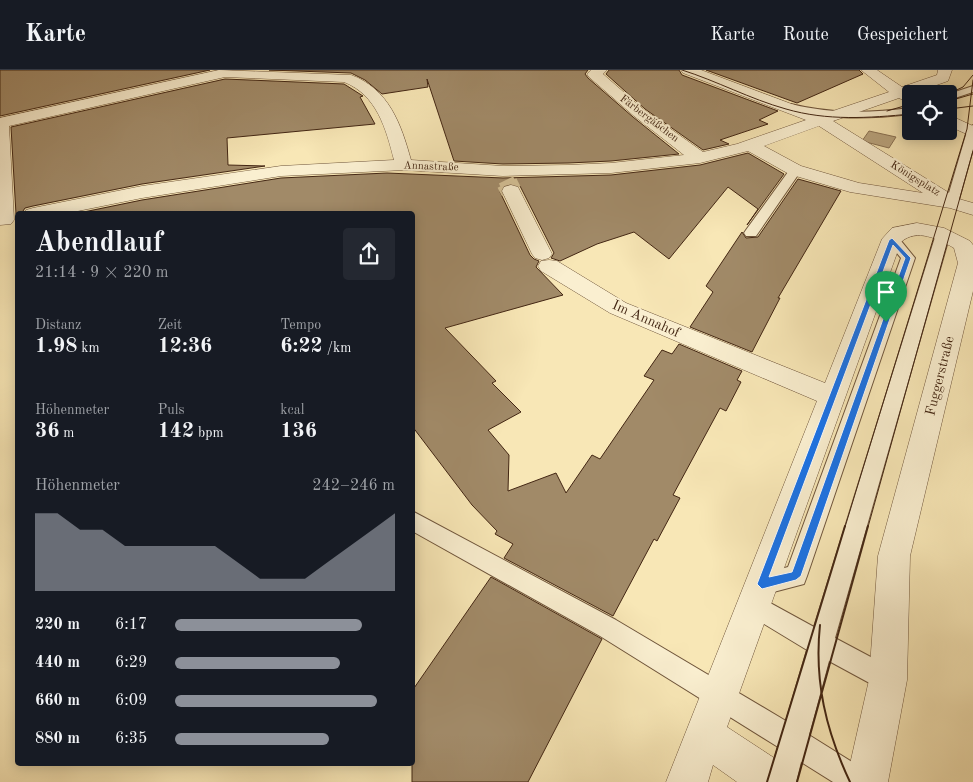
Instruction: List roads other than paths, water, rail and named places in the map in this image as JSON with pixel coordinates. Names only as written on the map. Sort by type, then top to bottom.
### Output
[{"type":"street","name":"Färbergäßchen","points":[[600,70],[594,74],[613,91],[694,153]]},
{"type":"street","name":"Königsplatz","points":[[688,70],[762,97],[828,118],[952,202]]},
{"type":"street","points":[[868,70],[902,95]]},
{"type":"street","points":[[7,219],[0,123],[67,103],[135,92],[226,72],[277,73],[298,78],[346,78],[361,83],[385,110],[394,126],[404,165]]},
{"type":"street","points":[[925,85],[944,74]]},
{"type":"street","points":[[749,145],[828,118],[902,98]]},
{"type":"street","points":[[957,124],[973,131]]},
{"type":"street","name":"Annastraße","points":[[52,211],[202,187],[281,171],[404,165],[507,181],[576,170],[664,167],[694,153],[749,145]]},
{"type":"street","name":"Königsplatz","points":[[749,145],[794,172],[855,190],[952,202]]},
{"type":"street","name":"Im Annahof","points":[[507,181],[546,260],[618,308],[832,397]]},
{"type":"street","points":[[944,234],[952,202],[973,209]]},
{"type":"street","name":"Fuggerstraße","points":[[867,782],[888,680],[894,556],[969,263],[963,245],[944,234],[929,230],[908,230],[898,232],[892,240]]},
{"type":"street","points":[[688,782],[892,240]]},
{"type":"street","points":[[705,736],[773,782]]},
{"type":"lane","points":[[957,93],[973,84]]},
{"type":"lane","points":[[957,94],[973,89]]},
{"type":"lane","points":[[957,105],[963,104]]},
{"type":"lane","points":[[874,116],[902,108]]},
{"type":"lane","points":[[828,118],[874,116],[902,112]]},
{"type":"lane","points":[[952,202],[973,131]]},
{"type":"lane","points":[[751,233],[794,172]]},
{"type":"lane","points":[[782,782],[821,644],[944,234]]},
{"type":"lane","points":[[888,680],[821,644],[758,595],[796,576],[908,258],[892,240]]},
{"type":"lane","points":[[415,522],[608,628],[720,695],[858,782]]},
{"type":"tunnel","points":[[506,180],[508,184]]},
{"type":"tunnel","points":[[507,183],[511,191]]},
{"type":"tram line","points":[[682,70],[759,100],[801,113],[832,117],[902,115]]},
{"type":"tram line","points":[[957,90],[963,87],[973,75]]},
{"type":"tram line","points":[[971,95],[973,80]]},
{"type":"tram line","points":[[957,99],[971,95]]},
{"type":"tram line","points":[[970,106],[971,95]]},
{"type":"tram line","points":[[845,527],[967,129],[970,106]]},
{"type":"tram line","points":[[957,108],[970,106]]},
{"type":"tram line","points":[[887,111],[902,107]]},
{"type":"tram line","points":[[868,527],[973,151]]},
{"type":"tram line","points":[[767,782],[845,526]]},
{"type":"tram line","points":[[822,692],[868,526]]},
{"type":"tram line","points":[[820,625],[819,666],[822,692]]},
{"type":"tram line","points":[[797,782],[822,692]]},
{"type":"tram line","points":[[822,692],[828,725],[850,782]]}]
